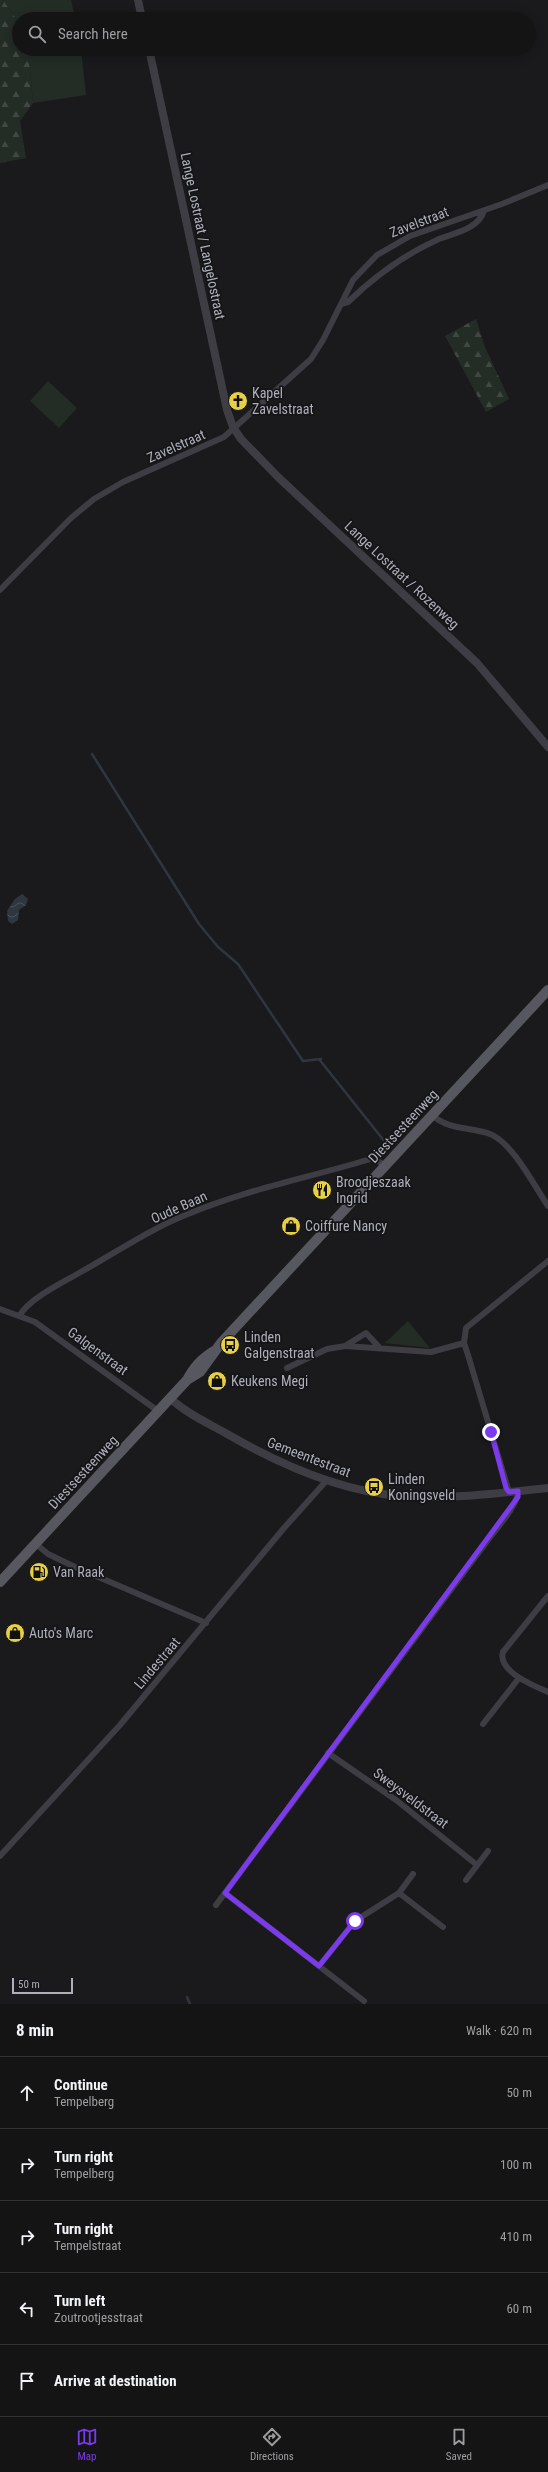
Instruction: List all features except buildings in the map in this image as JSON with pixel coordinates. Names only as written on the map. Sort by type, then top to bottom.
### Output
[{"type":"main road","name":"Diestsesteenweg","points":[[0,1582],[187,1380],[200,1372],[209,1362],[214,1351],[548,990]]},
{"type":"street","points":[[138,0],[141,12]]},
{"type":"street","name":"Lange Lostraat / Langelostraat","points":[[151,56],[227,410],[233,427]]},
{"type":"street","name":"Zavelstraat","points":[[0,590],[71,518],[94,499],[123,482],[218,441],[311,359],[323,340],[340,304],[361,270],[386,249],[410,236],[484,211],[548,185]]},
{"type":"street","name":"Zavelstraat","points":[[340,304],[348,302],[394,263],[439,240],[474,225],[480,220],[484,211]]},
{"type":"street","name":"Lange Lostraat / Rozenweg","points":[[233,427],[241,439],[278,478],[477,663],[548,747]]},
{"type":"street","points":[[432,1115],[440,1122],[498,1137],[508,1147],[548,1206]]},
{"type":"street","name":"Oude Baan","points":[[20,1315],[32,1303],[70,1278],[162,1226],[188,1214],[215,1204],[374,1158],[385,1166]]},
{"type":"street","points":[[509,1492],[464,1343],[466,1328],[548,1261]]},
{"type":"street","points":[[0,1309],[20,1315]]},
{"type":"street","name":"Galgenstraat","points":[[20,1315],[41,1326],[158,1411]]},
{"type":"street","points":[[344,1346],[366,1333],[380,1348]]},
{"type":"street","points":[[287,1368],[327,1350],[344,1346],[431,1352],[464,1343]]},
{"type":"street","name":"Gemeentestraat","points":[[170,1398],[206,1423],[261,1453],[327,1480],[371,1492],[399,1496],[424,1496],[509,1492],[548,1488]]},
{"type":"street","name":"Lindestraat","points":[[0,1856],[120,1725],[284,1528],[327,1480]]},
{"type":"street","points":[[216,1905],[328,1752],[489,1538],[518,1497],[518,1491]]},
{"type":"street","points":[[36,1544],[48,1554],[75,1567],[206,1623]]},
{"type":"street","points":[[548,1596],[502,1652],[501,1657],[504,1664],[519,1678],[548,1692]]},
{"type":"street","points":[[483,1724],[519,1678]]},
{"type":"street","name":"Sweysveldstraat","points":[[328,1752],[396,1800],[477,1865]]},
{"type":"street","points":[[466,1880],[488,1851]]},
{"type":"street","points":[[319,1966],[355,1921],[399,1893],[414,1874]]},
{"type":"street","points":[[225,1893],[364,2001]]},
{"type":"street","points":[[399,1893],[443,1927]]},
{"type":"green space","points":[[0,0],[3,0],[12,13],[12,56],[29,56],[33,103],[20,121],[26,158],[0,163]]},
{"type":"green space","points":[[3,0],[71,0],[74,12],[12,12]]},
{"type":"green space","points":[[29,56],[82,56],[86,95],[33,103]]},
{"type":"green space","points":[[476,319],[485,347],[509,399],[486,412],[445,336]]},
{"type":"green space","points":[[48,381],[77,408],[59,428],[30,401]]},
{"type":"green space","points":[[408,1321],[430,1348],[385,1343]]},
{"type":"water","points":[[22,894],[28,899],[26,905],[19,910],[18,920],[12,924],[8,921],[7,911],[15,899]]},
{"type":"waterway","points":[[92,754],[199,924],[218,947],[238,964],[303,1061],[321,1059]]},
{"type":"waterway","points":[[319,1059],[385,1142]]},
{"type":"waterway","points":[[187,1997],[190,2004]]},
{"type":"place","name":"Kapel Zavelstraat","points":[[238,401]]},
{"type":"place","name":"Broodjeszaak Ingrid","points":[[322,1190]]},
{"type":"place","name":"Coiffure Nancy","points":[[291,1226]]},
{"type":"place","name":"Linden Galgenstraat","points":[[230,1345]]},
{"type":"place","name":"Keukens Megi","points":[[217,1381]]},
{"type":"place","name":"Linden Koningsveld","points":[[374,1487]]},
{"type":"place","name":"Van Raak","points":[[39,1572]]},
{"type":"place","name":"Auto's Marc","points":[[15,1633]]},
{"type":"route","points":[[355,1921],[319,1966],[225,1893],[328,1752],[485,1544],[518,1497],[518,1491],[509,1492],[506,1488],[491,1432]]}]
